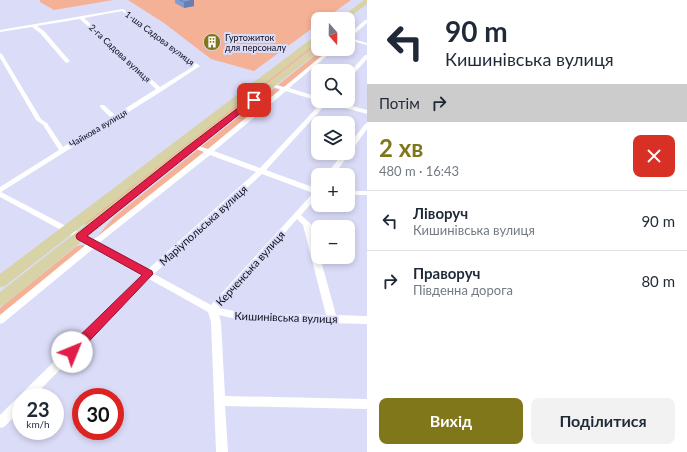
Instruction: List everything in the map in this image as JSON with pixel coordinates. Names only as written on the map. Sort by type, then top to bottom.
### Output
[{"type":"main road","points":[[352,12],[367,1]]},
{"type":"main road","points":[[359,7],[367,9]]},
{"type":"main road","points":[[355,20],[367,9]]},
{"type":"main road","points":[[0,282],[311,43]]},
{"type":"main road","points":[[0,300],[193,146],[311,54]]},
{"type":"street","name":"1-ша Садова вулиця","points":[[81,17],[123,10],[197,66]]},
{"type":"street","points":[[0,31],[81,17]]},
{"type":"street","name":"2-га Садова вулиця","points":[[81,17],[160,90]]},
{"type":"street","points":[[355,32],[367,21]]},
{"type":"street","points":[[34,26],[42,32],[67,61]]},
{"type":"street","points":[[355,40],[367,44]]},
{"type":"street","points":[[0,54],[39,120],[45,124],[62,150]]},
{"type":"street","points":[[0,320],[209,152],[324,56]]},
{"type":"street","points":[[355,69],[367,56]]},
{"type":"street","name":"Чайкова вулиця","points":[[0,190],[197,66]]},
{"type":"street","points":[[272,85],[311,97]]},
{"type":"street","points":[[102,106],[116,118]]},
{"type":"street","name":"Маріупольська вулиця","points":[[35,388],[148,274],[261,171],[320,108]]},
{"type":"street","points":[[352,108],[367,112]]},
{"type":"street","points":[[355,141],[367,125]]},
{"type":"street","points":[[193,146],[311,189]]},
{"type":"street","points":[[365,193],[367,202]]},
{"type":"street","name":"Кишинівська вулиця","points":[[0,194],[80,236],[212,310],[244,317],[367,320]]},
{"type":"street","name":"Керченська вулиця","points":[[222,452],[221,401],[216,320],[212,310],[311,200]]},
{"type":"street","points":[[297,215],[307,224],[332,319]]},
{"type":"street","points":[[221,401],[367,404]]},
{"type":"street","points":[[0,424],[12,411]]},
{"type":"shaded area","points":[[40,0],[113,0],[54,10],[40,2]]},
{"type":"shaded area","points":[[128,0],[351,0],[335,12],[311,12],[311,29],[254,71],[211,59],[164,23]]},
{"type":"shaded area","points":[[311,46],[311,49],[86,225],[83,223]]},
{"type":"shaded area","points":[[314,56],[322,56],[284,87],[278,85]]},
{"type":"shaded area","points":[[274,88],[280,90],[98,239],[96,238],[114,217]]},
{"type":"shaded area","points":[[77,246],[85,246],[0,317],[0,308]]},
{"type":"building","points":[[180,0],[194,0],[184,2]]},
{"type":"place","name":"Гуртожиток для персоналу","points":[[212,42]]},
{"type":"route","points":[[72,352],[148,274],[80,236],[191,147],[254,100]]}]
